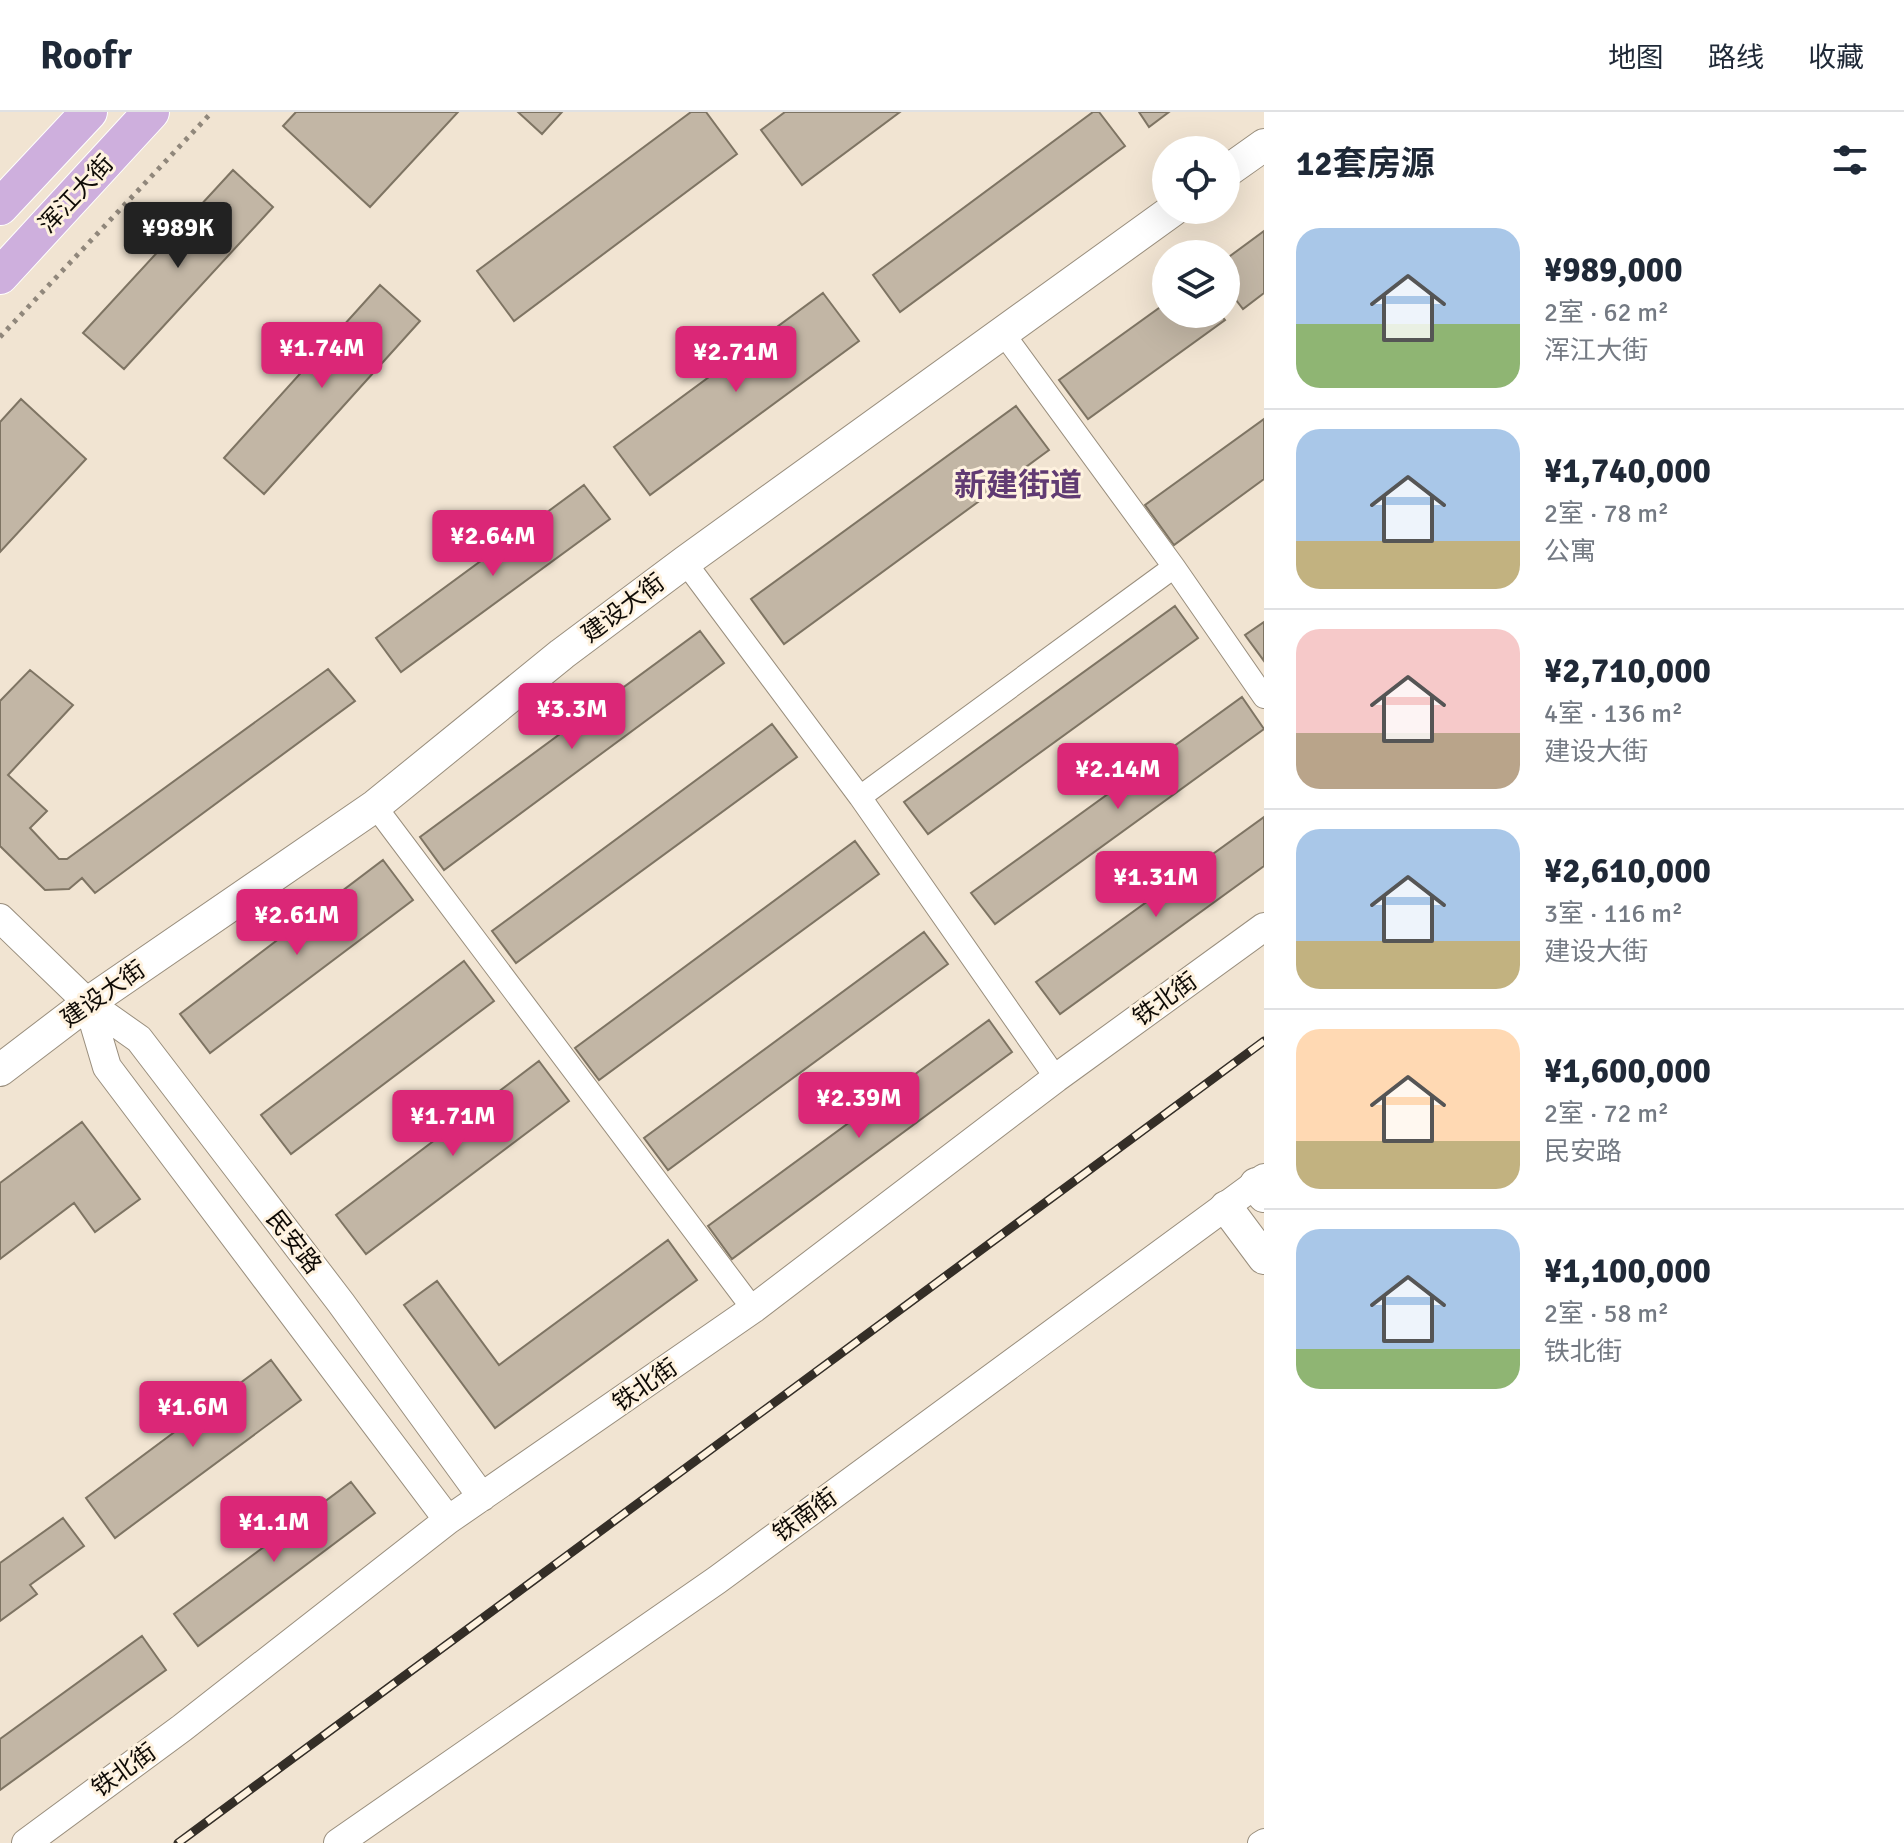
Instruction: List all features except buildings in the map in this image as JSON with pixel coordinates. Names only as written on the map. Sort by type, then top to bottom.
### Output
[{"type":"main road","name":"浑江大街","points":[[0,207],[89,112]]},
{"type":"main road","name":"浑江大街","points":[[0,276],[151,112]]},
{"type":"main road","points":[[1240,162],[1264,145]]},
{"type":"main road","name":"建设大街","points":[[0,1070],[88,1003],[375,806],[562,654],[685,562],[1154,224]]},
{"type":"main road","points":[[1226,1207],[1264,1258]]},
{"type":"street","points":[[1003,333],[1174,567],[1264,697]]},
{"type":"street","points":[[685,562],[860,797],[1056,1078]]},
{"type":"street","points":[[860,797],[1174,567]]},
{"type":"street","points":[[375,806],[753,1309]]},
{"type":"street","name":"民安路","points":[[0,918],[88,1003],[139,1039],[341,1303],[482,1497]]},
{"type":"street","name":"铁北街","points":[[26,1843],[182,1728],[448,1520],[753,1309],[1056,1078],[1264,927]]},
{"type":"street","name":"民安路","points":[[88,1003],[107,1067],[448,1520]]},
{"type":"street","name":"铁南街","points":[[338,1843],[717,1580],[1226,1207],[1261,1186]]},
{"type":"street","points":[[1259,1843],[1264,1840]]},
{"type":"path","points":[[0,337],[212,112]]},
{"type":"railway","points":[[178,1843],[1264,1041]]},
{"type":"district","name":"新建街道","points":[[1018,485]]}]
